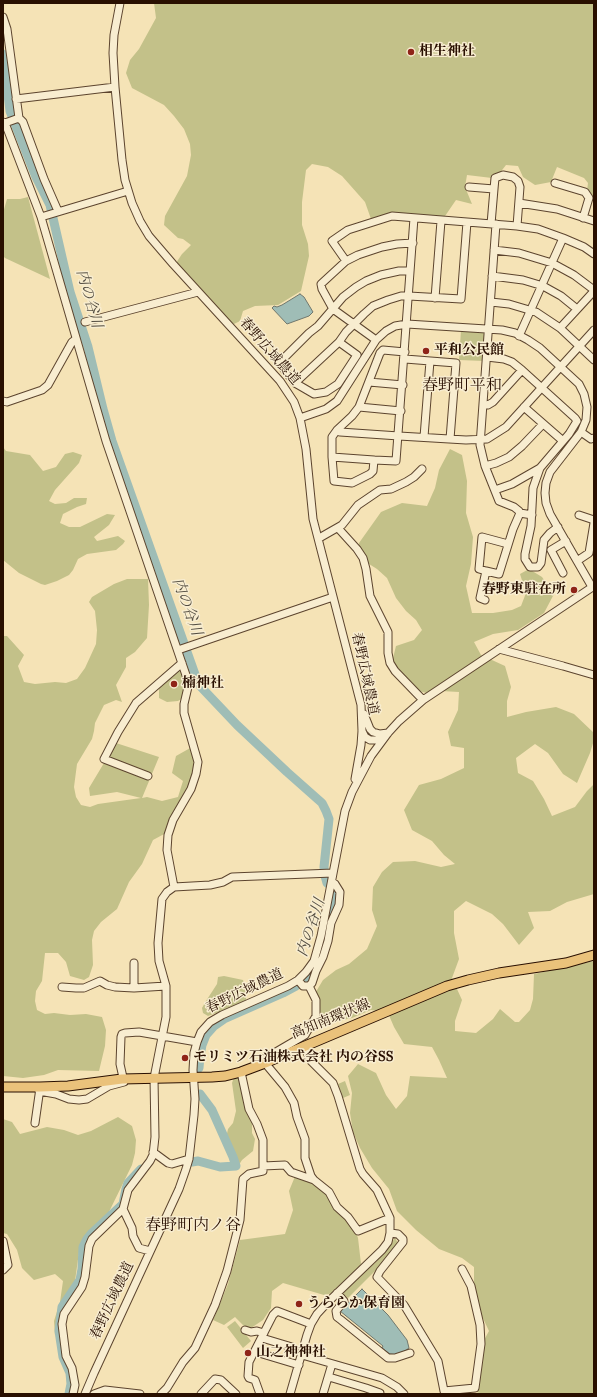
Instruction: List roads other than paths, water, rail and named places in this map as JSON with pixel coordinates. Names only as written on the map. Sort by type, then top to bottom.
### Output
[{"type":"main road","name":"高知南環状線","points":[[3,1087],[40,1089],[122,1079],[212,1077],[241,1072],[447,986],[499,973],[566,963],[594,955]]},
{"type":"street","name":"春野広域農道","points":[[120,3],[114,35],[113,53],[115,87],[122,160],[128,191],[140,221],[149,236],[280,381],[294,402],[300,418],[306,449],[313,519],[360,705],[362,731],[361,745],[352,792]]},
{"type":"street","points":[[3,17],[7,29],[18,119]]},
{"type":"street","points":[[16,99],[115,87]]},
{"type":"street","points":[[57,212],[23,122],[18,119],[5,123],[43,216],[76,339],[111,456],[179,650],[187,678],[188,687],[184,704],[184,713],[198,762],[191,789],[173,820],[168,835],[167,850],[174,887]]},
{"type":"street","points":[[517,226],[520,187],[518,181],[513,177],[503,175],[495,178],[494,189],[494,250],[481,453],[499,501],[514,507],[519,510],[520,513],[532,515]]},
{"type":"street","points":[[555,183],[585,192],[589,198],[583,218]]},
{"type":"street","points":[[469,187],[494,189]]},
{"type":"street","points":[[43,216],[128,191]]},
{"type":"street","points":[[519,203],[557,209],[594,221]]},
{"type":"street","points":[[346,261],[332,241],[348,230],[392,216],[538,229],[564,238],[584,247],[594,254]]},
{"type":"street","points":[[332,457],[396,461],[403,385],[414,218]]},
{"type":"street","points":[[435,298],[441,221]]},
{"type":"street","points":[[296,382],[339,342],[354,324],[373,306],[400,296],[461,299],[466,222]]},
{"type":"street","points":[[520,336],[564,238]]},
{"type":"street","points":[[376,340],[332,309],[321,284],[346,261],[382,247],[413,243]]},
{"type":"street","points":[[494,250],[518,253],[552,263],[574,275],[594,291],[560,328]]},
{"type":"street","points":[[339,342],[357,356],[338,384],[326,392],[314,394],[296,382],[279,363],[318,326],[343,298],[366,281],[381,275],[399,271],[410,271]]},
{"type":"street","points":[[492,276],[523,280],[542,286],[561,296],[577,309]]},
{"type":"street","points":[[85,322],[198,292]]},
{"type":"street","points":[[491,302],[509,304],[531,310],[560,328],[594,360]]},
{"type":"street","points":[[300,418],[326,409],[337,401],[376,340],[394,326],[407,324],[502,330],[520,336],[540,348],[561,367],[579,384],[584,394],[587,407],[586,420],[581,432],[550,472],[546,483],[546,502],[550,514],[593,587]]},
{"type":"street","points":[[337,430],[340,432],[399,436],[450,439],[487,439],[496,435],[506,427],[594,330]]},
{"type":"street","points":[[3,401],[7,402],[42,390],[48,385],[72,342],[76,339]]},
{"type":"street","points":[[374,460],[373,471],[370,474],[352,483],[334,481],[332,437],[359,407],[380,353],[383,350],[430,361],[456,363],[450,439]]},
{"type":"street","points":[[487,357],[504,359],[512,362],[577,421],[563,441],[540,468],[512,484],[494,490]]},
{"type":"street","points":[[424,437],[430,361]]},
{"type":"street","points":[[483,404],[493,402],[522,370]]},
{"type":"street","points":[[369,382],[403,385]]},
{"type":"street","points":[[359,407],[401,411]]},
{"type":"street","points":[[524,407],[563,441]]},
{"type":"street","points":[[485,466],[509,457],[544,424]]},
{"type":"street","points":[[581,432],[591,439],[594,438]]},
{"type":"street","points":[[540,468],[533,488],[531,526],[525,554],[525,559],[530,567],[538,567],[541,563],[544,540],[558,527]]},
{"type":"street","points":[[318,538],[342,525],[358,505],[380,490],[391,489],[406,482],[422,469]]},
{"type":"street","points":[[508,544],[482,537],[479,569],[499,574],[508,544],[520,513]]},
{"type":"street","points":[[577,561],[589,553],[594,522],[579,515]]},
{"type":"street","points":[[338,528],[363,558],[370,596],[388,632],[388,653],[390,663],[395,671],[423,700]]},
{"type":"street","points":[[563,573],[551,550],[566,541]]},
{"type":"street","points":[[485,600],[480,598],[486,571]]},
{"type":"street","name":"春野広域農道","points":[[85,1394],[178,1189],[189,1159],[194,1115],[194,1053],[201,1032],[210,1022],[222,1015],[283,988],[302,983],[306,972],[314,961],[318,949],[332,882],[328,874],[345,811],[362,771],[388,732],[423,700],[593,587]]},
{"type":"street","points":[[179,650],[333,597]]},
{"type":"street","points":[[499,649],[594,675]]},
{"type":"street","points":[[148,776],[104,759],[118,732],[136,703],[182,663]]},
{"type":"street","points":[[360,705],[370,729],[373,732],[380,734],[388,732]]},
{"type":"street","points":[[362,731],[365,737],[370,740],[382,740]]},
{"type":"street","points":[[74,1394],[76,1385],[72,1368],[66,1356],[62,1324],[64,1314],[82,1287],[85,1277],[89,1246],[92,1239],[123,1209],[128,1190],[153,1155],[155,1137],[154,1078],[166,1018],[166,986],[159,961],[158,931],[162,899],[167,892],[174,887],[210,885],[223,882],[232,877],[328,874]]},
{"type":"street","points":[[302,983],[312,983],[323,957],[328,941],[331,923],[339,905],[340,892],[332,882]]},
{"type":"street","points":[[134,963],[134,988]]},
{"type":"street","points":[[62,987],[84,988],[100,981],[107,985],[134,988],[166,986]]},
{"type":"street","points":[[302,983],[316,1000],[316,1016],[305,1036],[264,1059],[265,1063],[285,1087],[294,1102],[297,1117],[305,1139],[305,1158],[314,1180]]},
{"type":"street","points":[[35,1123],[40,1089],[69,1099],[80,1100],[87,1099],[109,1086],[124,1082],[122,1079],[120,1064],[122,1034],[139,1032],[197,1042]]},
{"type":"street","points":[[290,1394],[311,1324],[317,1314],[382,1250],[388,1242],[390,1233],[390,1218],[377,1190],[360,1169],[338,1096],[332,1083],[311,1061],[304,1046]]},
{"type":"street","points":[[160,1394],[167,1388],[183,1362],[195,1348],[215,1305],[227,1271],[240,1220],[243,1178],[249,1174],[263,1171],[263,1140],[249,1109],[241,1072]]},
{"type":"street","points":[[153,1155],[172,1164],[189,1159]]},
{"type":"street","points":[[263,1166],[285,1165],[292,1172],[314,1180],[329,1192],[337,1207],[348,1217],[358,1231],[390,1218]]},
{"type":"street","points":[[123,1209],[139,1248],[150,1251]]},
{"type":"street","points":[[390,1233],[398,1234],[403,1239],[403,1242],[377,1277],[404,1305],[438,1362],[444,1391],[475,1388],[481,1344],[480,1326],[471,1286],[462,1270]]},
{"type":"street","points":[[3,1241],[8,1265],[3,1270]]},
{"type":"street","points":[[337,1293],[344,1301],[336,1310],[337,1317],[388,1358],[395,1358],[410,1352]]},
{"type":"street","points":[[261,1394],[255,1380],[249,1378],[248,1376],[249,1362],[272,1315],[277,1311],[311,1324]]},
{"type":"street","points":[[341,1320],[343,1319],[381,1346]]},
{"type":"street","points":[[245,1330],[251,1332],[257,1331],[263,1336],[292,1347]]},
{"type":"street","points":[[255,1351],[299,1365]]},
{"type":"street","points":[[302,1355],[382,1378],[397,1387],[404,1394]]},
{"type":"street","points":[[323,1394],[332,1364]]},
{"type":"street","points":[[328,1377],[366,1388],[380,1394]]},
{"type":"street","points":[[201,1394],[215,1379],[221,1380],[236,1394]]},
{"type":"street","points":[[94,1394],[105,1390],[140,1394]]},
{"type":"water","points":[[300,294],[304,297],[313,312],[309,316],[287,324],[272,308],[274,306],[277,307],[282,305]]},
{"type":"water","points":[[362,1289],[388,1315],[407,1340],[409,1348],[399,1355],[390,1354],[382,1348],[383,1346],[340,1311]]},
{"type":"waterway","name":"内の谷川","points":[[3,54],[10,111],[36,177],[50,205],[70,292],[88,347],[112,441],[197,680],[201,687],[237,725],[322,803],[329,819],[324,867],[327,883],[336,890],[337,896],[328,922],[326,933]]},
{"type":"waterway","name":"内の谷川","points":[[199,1068],[202,1045],[206,1035],[214,1026],[224,1019],[296,986],[308,977],[318,960]]},
{"type":"waterway","name":"内の谷川","points":[[192,1162],[198,1161],[220,1167],[236,1166],[212,1110],[200,1094]]},
{"type":"waterway","name":"内の谷川","points":[[69,1394],[71,1384],[70,1373],[63,1357],[59,1331],[62,1307],[80,1280],[83,1247],[87,1239],[123,1204],[128,1183],[141,1169]]},
{"type":"place","name":"相生神社","points":[[411,52]]},
{"type":"place","name":"平和公民館","points":[[426,351]]},
{"type":"place","name":"春野東駐在所","points":[[574,590]]},
{"type":"place","name":"楠神社","points":[[174,684]]},
{"type":"place","name":"モリミツ石油株式会社 内の谷SS","points":[[185,1058]]},
{"type":"place","name":"うららか保育園","points":[[299,1304]]},
{"type":"place","name":"山之神神社","points":[[248,1353]]},
{"type":"district","name":"春野町平和","points":[[462,387]]},
{"type":"district","name":"春野町内ノ谷","points":[[193,1227]]}]
